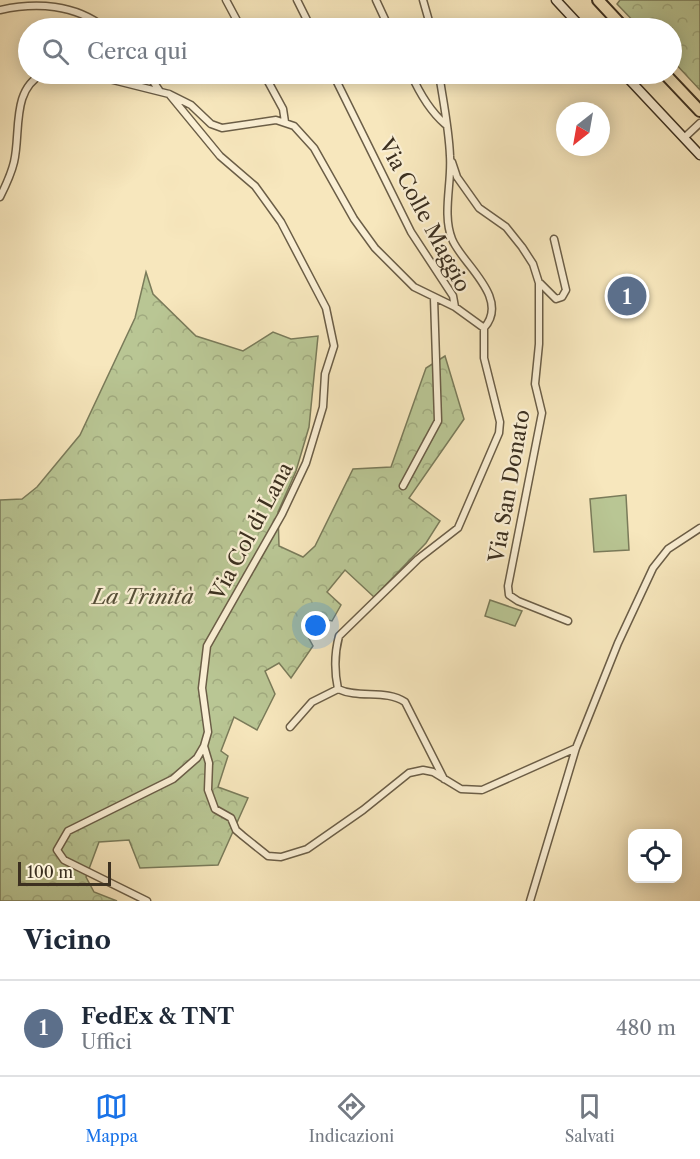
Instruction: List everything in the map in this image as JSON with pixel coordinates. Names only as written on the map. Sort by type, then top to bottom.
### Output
[{"type":"highway","points":[[598,0],[615,18]]},
{"type":"highway","points":[[607,0],[624,18]]},
{"type":"highway","points":[[682,81],[700,100]]},
{"type":"highway","points":[[674,84],[700,111]]},
{"type":"main road","points":[[556,0],[573,18]]},
{"type":"main road","points":[[633,84],[700,155]]},
{"type":"street","points":[[226,0],[236,18]]},
{"type":"street","points":[[297,0],[306,18]]},
{"type":"street","points":[[376,0],[384,18]]},
{"type":"street","points":[[423,0],[428,18]]},
{"type":"street","points":[[0,10],[24,5],[52,6],[90,18]]},
{"type":"street","points":[[0,196],[10,178],[15,160],[24,92],[30,84]]},
{"type":"street","points":[[133,84],[169,94],[191,105],[211,124],[222,128],[269,120],[285,122],[304,134],[354,219],[375,248],[414,287],[455,307],[479,326],[484,327]]},
{"type":"street","points":[[155,84],[159,90]]},
{"type":"street","points":[[270,84],[284,109],[285,122]]},
{"type":"street","name":"Via Colle Maggio","points":[[338,84],[402,215],[453,296],[455,307]]},
{"type":"street","points":[[417,84],[437,118],[446,124]]},
{"type":"street","points":[[440,84],[451,160],[449,227],[460,253],[487,287],[490,311],[489,323],[484,327]]},
{"type":"street","name":"Via Col di Lana","points":[[169,94],[220,156],[255,186],[277,214],[326,308],[334,346],[326,374],[322,407],[306,463],[282,514],[207,646],[202,688],[208,732],[204,746],[209,763],[208,790],[215,810],[231,818],[236,830],[268,856],[281,857],[298,852],[363,810],[409,773],[423,770],[444,779]]},
{"type":"street","points":[[684,138],[700,123]]},
{"type":"street","name":"Via San Donato","points":[[451,160],[458,177],[479,208],[506,227],[522,247],[533,264],[539,283],[539,344],[535,384],[542,413],[508,586],[509,595],[518,601],[568,621]]},
{"type":"street","points":[[539,283],[556,299],[562,297],[566,290],[554,239]]},
{"type":"street","points":[[403,486],[438,421],[434,298]]},
{"type":"street","points":[[338,689],[334,671],[339,636],[418,559],[458,528],[499,433],[500,422],[484,358],[484,327]]},
{"type":"street","points":[[530,901],[576,748],[618,643],[653,568],[668,549],[700,528]]},
{"type":"street","points":[[290,727],[312,702],[338,689]]},
{"type":"street","points":[[338,689],[347,693],[396,696],[405,702],[444,779],[461,789],[482,789],[576,748]]},
{"type":"street","points":[[147,901],[64,860],[57,850],[68,831],[173,779],[197,758],[204,746]]},
{"type":"green space","points":[[620,0],[700,0],[700,90],[682,71],[682,18],[630,18],[617,4]]},
{"type":"green space","name":"La Trinità","points":[[146,272],[153,294],[196,336],[243,351],[273,332],[291,339],[318,336],[309,427],[296,471],[278,512],[279,546],[303,557],[315,546],[353,469],[391,467],[426,368],[445,356],[464,419],[409,498],[440,521],[426,543],[374,597],[345,570],[327,592],[341,605],[332,621],[316,617],[307,635],[313,646],[291,678],[279,663],[265,671],[275,694],[257,730],[234,717],[221,751],[228,756],[218,787],[248,798],[218,865],[140,868],[129,840],[99,842],[86,877],[94,892],[117,901],[0,901],[0,500],[22,499],[37,487],[80,435],[135,318]]},
{"type":"green space","points":[[626,495],[629,550],[594,552],[590,499]]},
{"type":"green space","points":[[490,600],[522,611],[515,626],[485,616]]},
{"type":"place","name":"FedEx & TNT","points":[[627,296]]}]
